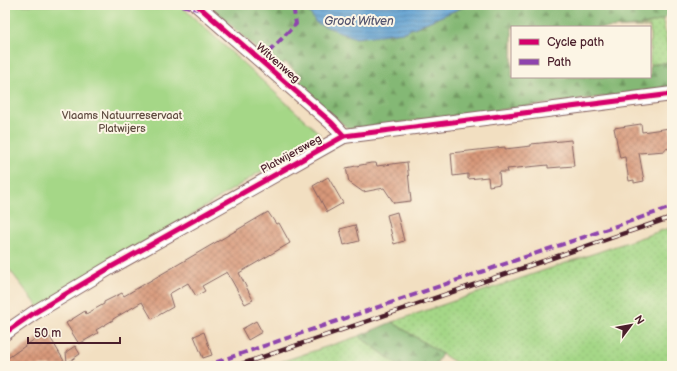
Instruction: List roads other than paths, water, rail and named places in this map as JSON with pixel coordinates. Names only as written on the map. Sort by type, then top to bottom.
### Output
[{"type":"street","name":"Witvenweg","points":[[197,5],[332,123],[344,136]]},
{"type":"street","name":"Platwijersweg","points":[[5,334],[34,313],[111,267],[344,136],[672,94]]},
{"type":"water","name":"Groot Witven","points":[[305,5],[468,5],[404,32],[356,38],[316,23]]},
{"type":"railway","points":[[236,366],[672,217]]},
{"type":"park label","name":"Vlaams Natuurreservaat Platwijers","points":[[122,121]]}]
